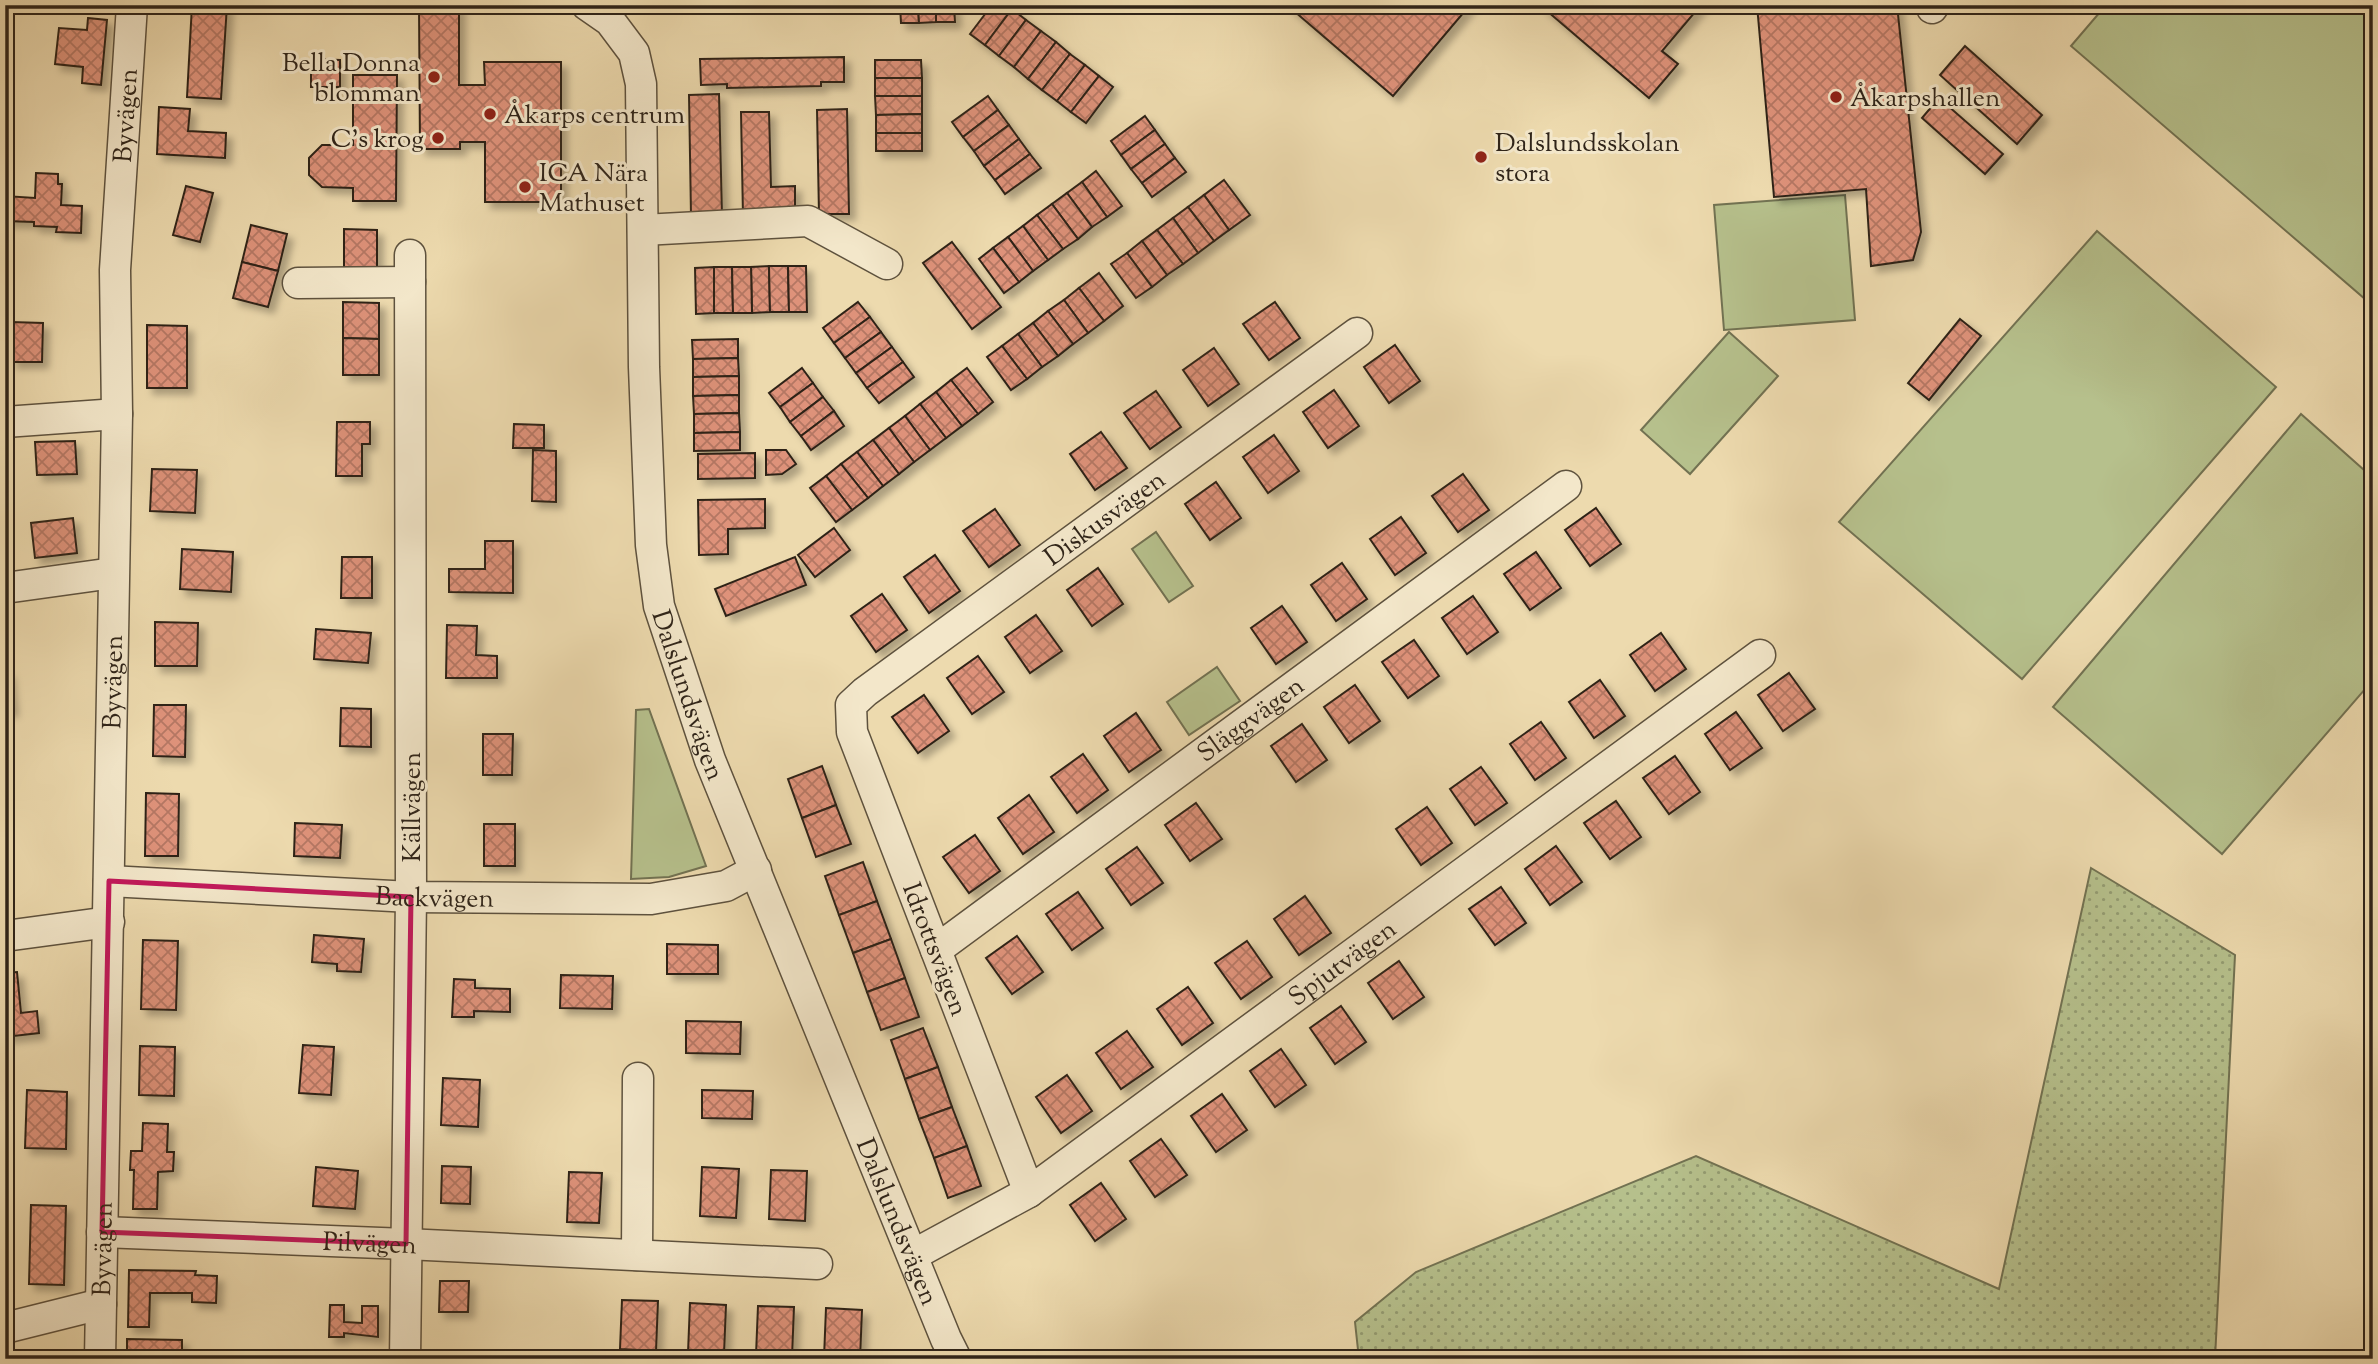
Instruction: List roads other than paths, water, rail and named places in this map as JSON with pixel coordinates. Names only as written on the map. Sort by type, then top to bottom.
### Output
[{"type":"street","name":"Byvägen","points":[[100,1359],[117,414],[115,270],[132,5]]},
{"type":"street","name":"Dalslundsvägen","points":[[587,5],[610,21],[634,53],[641,84],[644,367],[651,545],[659,606],[710,760],[956,1359]]},
{"type":"street","points":[[643,230],[808,221],[887,264]]},
{"type":"street","name":"Källvägen","points":[[298,283],[410,268],[411,897],[405,1359]]},
{"type":"street","name":"Diskusvägen","points":[[852,705],[865,692],[1357,333]]},
{"type":"street","points":[[5,422],[117,414]]},
{"type":"street","name":"Släggvägen","points":[[936,950],[1566,486]]},
{"type":"street","points":[[5,588],[113,573]]},
{"type":"street","name":"Spjutvägen","points":[[913,1255],[1029,1192],[1760,655]]},
{"type":"street","name":"Idrottsvägen","points":[[852,705],[852,732],[1029,1192]]},
{"type":"street","name":"Backvägen","points":[[110,881],[411,897],[651,899],[726,886],[755,870]]},
{"type":"street","points":[[5,936],[109,922]]},
{"type":"street","points":[[637,1255],[638,1077]]},
{"type":"street","name":"Pilvägen","points":[[102,1232],[817,1264]]},
{"type":"street","points":[[5,1328],[101,1304]]},
{"type":"place","name":"Bella Donna blomman","points":[[434,77]]},
{"type":"place","name":"Åkarpshallen","points":[[1836,97]]},
{"type":"place","name":"Åkarps centrum","points":[[490,114]]},
{"type":"place","name":"C's krog","points":[[438,138]]},
{"type":"place","name":"Dalslundsskolan stora","points":[[1481,157]]},
{"type":"place","name":"ICA Nära Mathuset","points":[[525,187]]}]
